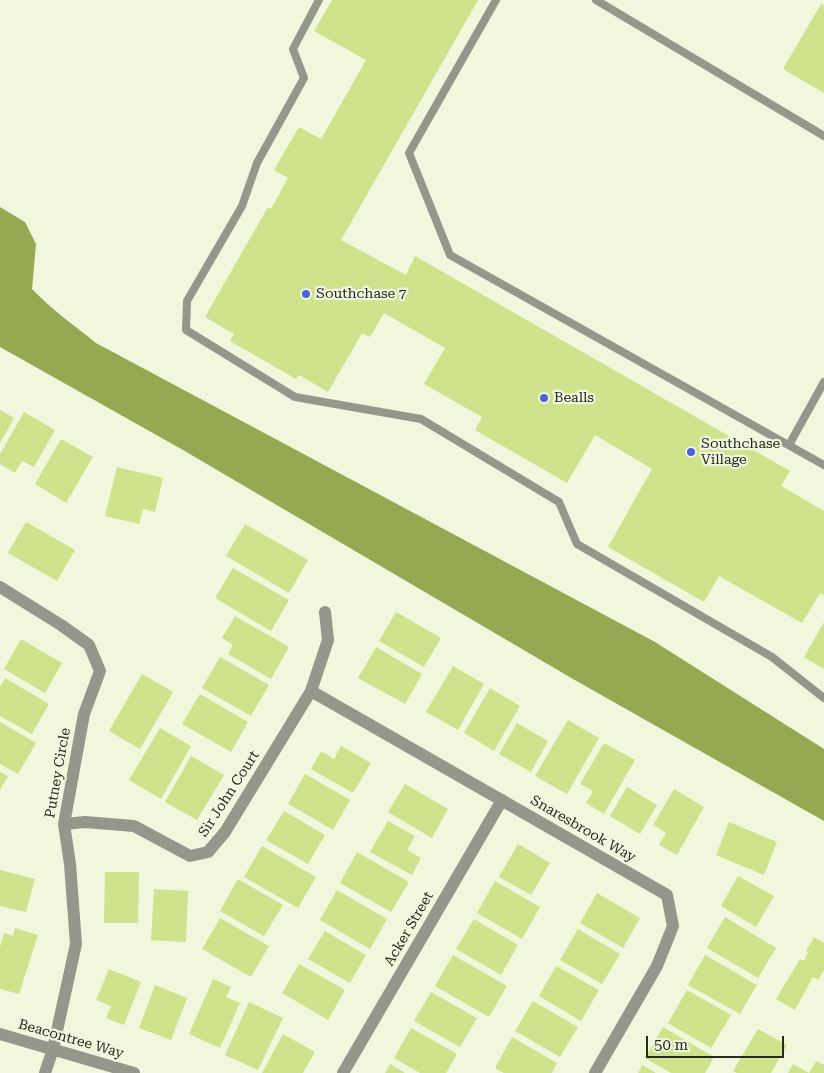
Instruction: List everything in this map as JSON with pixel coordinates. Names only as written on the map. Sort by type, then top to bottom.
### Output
[{"type":"street","name":"Putney Circle","points":[[0,587],[89,645],[100,671],[84,714],[64,824],[70,864],[76,944],[53,1049],[45,1073]]},
{"type":"street","name":"Sir John Court","points":[[64,824],[85,822],[134,826],[190,856],[208,852],[225,832],[311,691],[328,640],[325,612]]},
{"type":"street","name":"Snaresbrook Way","points":[[311,691],[667,894],[673,926],[657,966],[595,1073]]},
{"type":"street","name":"Acker Street","points":[[343,1073],[502,800]]},
{"type":"street","name":"Beacontree Way","points":[[0,1034],[134,1073]]},
{"type":"lane","points":[[319,0],[293,49],[304,78],[257,163],[242,206],[187,301],[186,330],[295,397],[421,420],[559,502],[577,544],[772,657],[824,698]]},
{"type":"lane","points":[[496,0],[409,153],[450,256],[824,465]]},
{"type":"lane","points":[[596,0],[824,136]]},
{"type":"lane","points":[[789,445],[824,382]]},
{"type":"shaded area","points":[[0,207],[25,222],[36,244],[32,289],[55,311],[96,343],[655,642],[824,749],[824,821],[573,679],[183,450],[0,347]]},
{"type":"building","points":[[332,0],[478,0],[341,240],[406,275],[415,256],[790,471],[781,486],[824,511],[824,595],[820,593],[802,623],[719,576],[704,602],[608,547],[652,469],[595,435],[567,483],[475,430],[482,417],[424,384],[445,348],[384,313],[370,337],[362,333],[328,392],[299,375],[296,379],[230,341],[234,334],[205,317],[268,207],[271,209],[288,178],[274,170],[299,127],[321,139],[366,60],[314,31]]},
{"type":"building","points":[[821,4],[824,5],[824,93],[783,69]]},
{"type":"building","points":[[0,410],[14,418],[0,443]]},
{"type":"building","points":[[24,412],[55,430],[34,467],[22,461],[15,473],[0,464],[0,454]]},
{"type":"building","points":[[61,439],[93,457],[66,503],[35,484]]},
{"type":"building","points":[[117,467],[163,478],[155,512],[143,509],[139,524],[105,516]]},
{"type":"building","points":[[26,522],[75,550],[57,581],[8,553]]},
{"type":"building","points":[[245,524],[308,560],[289,593],[226,556]]},
{"type":"building","points":[[233,568],[289,600],[271,631],[215,598]]},
{"type":"building","points":[[396,612],[441,638],[424,667],[379,641]]},
{"type":"building","points":[[235,616],[289,647],[271,679],[228,654],[233,645],[222,638]]},
{"type":"building","points":[[824,622],[824,669],[804,657]]},
{"type":"building","points":[[21,639],[62,663],[45,693],[4,669]]},
{"type":"building","points":[[376,647],[422,674],[405,704],[358,678]]},
{"type":"building","points":[[220,657],[269,685],[251,716],[202,688]]},
{"type":"building","points":[[453,666],[484,684],[458,730],[426,712]]},
{"type":"building","points":[[142,674],[173,692],[140,749],[109,731]]},
{"type":"building","points":[[5,678],[49,704],[32,734],[0,716],[0,687]]},
{"type":"building","points":[[490,688],[520,706],[494,751],[464,733]]},
{"type":"building","points":[[200,694],[248,722],[231,752],[182,724]]},
{"type":"building","points":[[568,720],[599,738],[567,794],[535,776]]},
{"type":"building","points":[[0,722],[36,743],[18,774],[0,764]]},
{"type":"building","points":[[517,723],[548,741],[531,772],[499,754]]},
{"type":"building","points":[[160,728],[191,746],[161,799],[129,780]]},
{"type":"building","points":[[604,743],[635,760],[604,814],[586,803],[593,791],[580,784]]},
{"type":"building","points":[[341,746],[371,763],[353,793],[311,769],[321,751],[334,759]]},
{"type":"building","points":[[191,756],[224,775],[197,820],[165,802]]},
{"type":"building","points":[[0,772],[8,776],[0,790]]},
{"type":"building","points":[[305,774],[350,800],[333,830],[288,804]]},
{"type":"building","points":[[405,784],[448,809],[432,838],[388,812]]},
{"type":"building","points":[[627,787],[657,805],[640,834],[610,816]]},
{"type":"building","points":[[674,789],[704,807],[677,855],[659,845],[666,833],[653,825]]},
{"type":"building","points":[[284,811],[325,835],[308,864],[266,840]]},
{"type":"building","points":[[388,821],[415,836],[407,850],[421,858],[412,875],[370,852]]},
{"type":"building","points":[[729,822],[777,842],[764,875],[716,855]]},
{"type":"building","points":[[518,844],[550,863],[531,895],[499,877]]},
{"type":"building","points":[[262,846],[316,877],[298,908],[244,877]]},
{"type":"building","points":[[357,852],[409,882],[391,912],[340,883]]},
{"type":"building","points":[[0,870],[35,879],[26,912],[0,906]]},
{"type":"building","points":[[105,872],[139,872],[138,923],[104,923]]},
{"type":"building","points":[[738,876],[774,896],[756,927],[721,906]]},
{"type":"building","points":[[238,879],[283,905],[264,936],[220,911]]},
{"type":"building","points":[[495,881],[540,907],[522,939],[477,913]]},
{"type":"building","points":[[154,889],[188,891],[186,942],[151,940]]},
{"type":"building","points":[[337,890],[387,919],[370,949],[320,920]]},
{"type":"building","points":[[597,893],[640,918],[623,948],[580,923]]},
{"type":"building","points":[[725,917],[776,948],[758,978],[707,948]]},
{"type":"building","points":[[220,918],[269,946],[251,977],[202,949]]},
{"type":"building","points":[[474,919],[518,945],[501,975],[456,949]]},
{"type":"building","points":[[15,928],[38,935],[19,994],[0,989],[0,947],[4,933],[13,936]]},
{"type":"building","points":[[578,929],[620,954],[602,984],[560,960]]},
{"type":"building","points":[[325,931],[366,955],[350,983],[308,959]]},
{"type":"building","points":[[814,937],[824,943],[824,970],[818,980],[813,977],[795,1010],[776,999],[800,959],[804,961],[808,952],[806,951]]},
{"type":"building","points":[[453,955],[507,986],[489,1017],[435,986]]},
{"type":"building","points":[[705,955],[757,985],[740,1014],[688,985]]},
{"type":"building","points":[[299,964],[345,990],[328,1020],[282,993]]},
{"type":"building","points":[[556,966],[599,990],[581,1021],[539,996]]},
{"type":"building","points":[[109,969],[141,982],[124,1025],[106,1018],[111,1006],[96,1000]]},
{"type":"building","points":[[213,979],[231,987],[226,997],[240,1003],[220,1048],[189,1034]]},
{"type":"building","points":[[155,985],[187,998],[171,1040],[139,1028]]},
{"type":"building","points":[[687,990],[731,1015],[711,1048],[668,1023]]},
{"type":"building","points":[[431,992],[477,1018],[460,1047],[414,1021]]},
{"type":"building","points":[[533,1001],[578,1027],[560,1057],[515,1031]]},
{"type":"building","points":[[249,1002],[283,1018],[258,1070],[225,1055]]},
{"type":"building","points":[[663,1027],[714,1057],[705,1073],[671,1073],[645,1058]]},
{"type":"building","points":[[411,1028],[457,1054],[446,1073],[420,1073],[394,1058]]},
{"type":"building","points":[[758,1029],[787,1045],[771,1073],[737,1073],[733,1071]]},
{"type":"building","points":[[283,1034],[315,1052],[303,1073],[262,1073]]},
{"type":"building","points":[[512,1037],[557,1063],[552,1073],[504,1073],[495,1068]]},
{"type":"building","points":[[816,1061],[824,1065],[824,1073],[809,1073]]},
{"type":"building","points":[[390,1064],[405,1073],[385,1073]]},
{"type":"building","points":[[793,1064],[809,1073],[788,1073]]},
{"type":"building","points":[[642,1065],[656,1073],[638,1073]]},
{"type":"place","name":"Southchase 7","points":[[306,294]]},
{"type":"place","name":"Bealls","points":[[544,398]]},
{"type":"place","name":"Southchase Village","points":[[691,452]]}]
